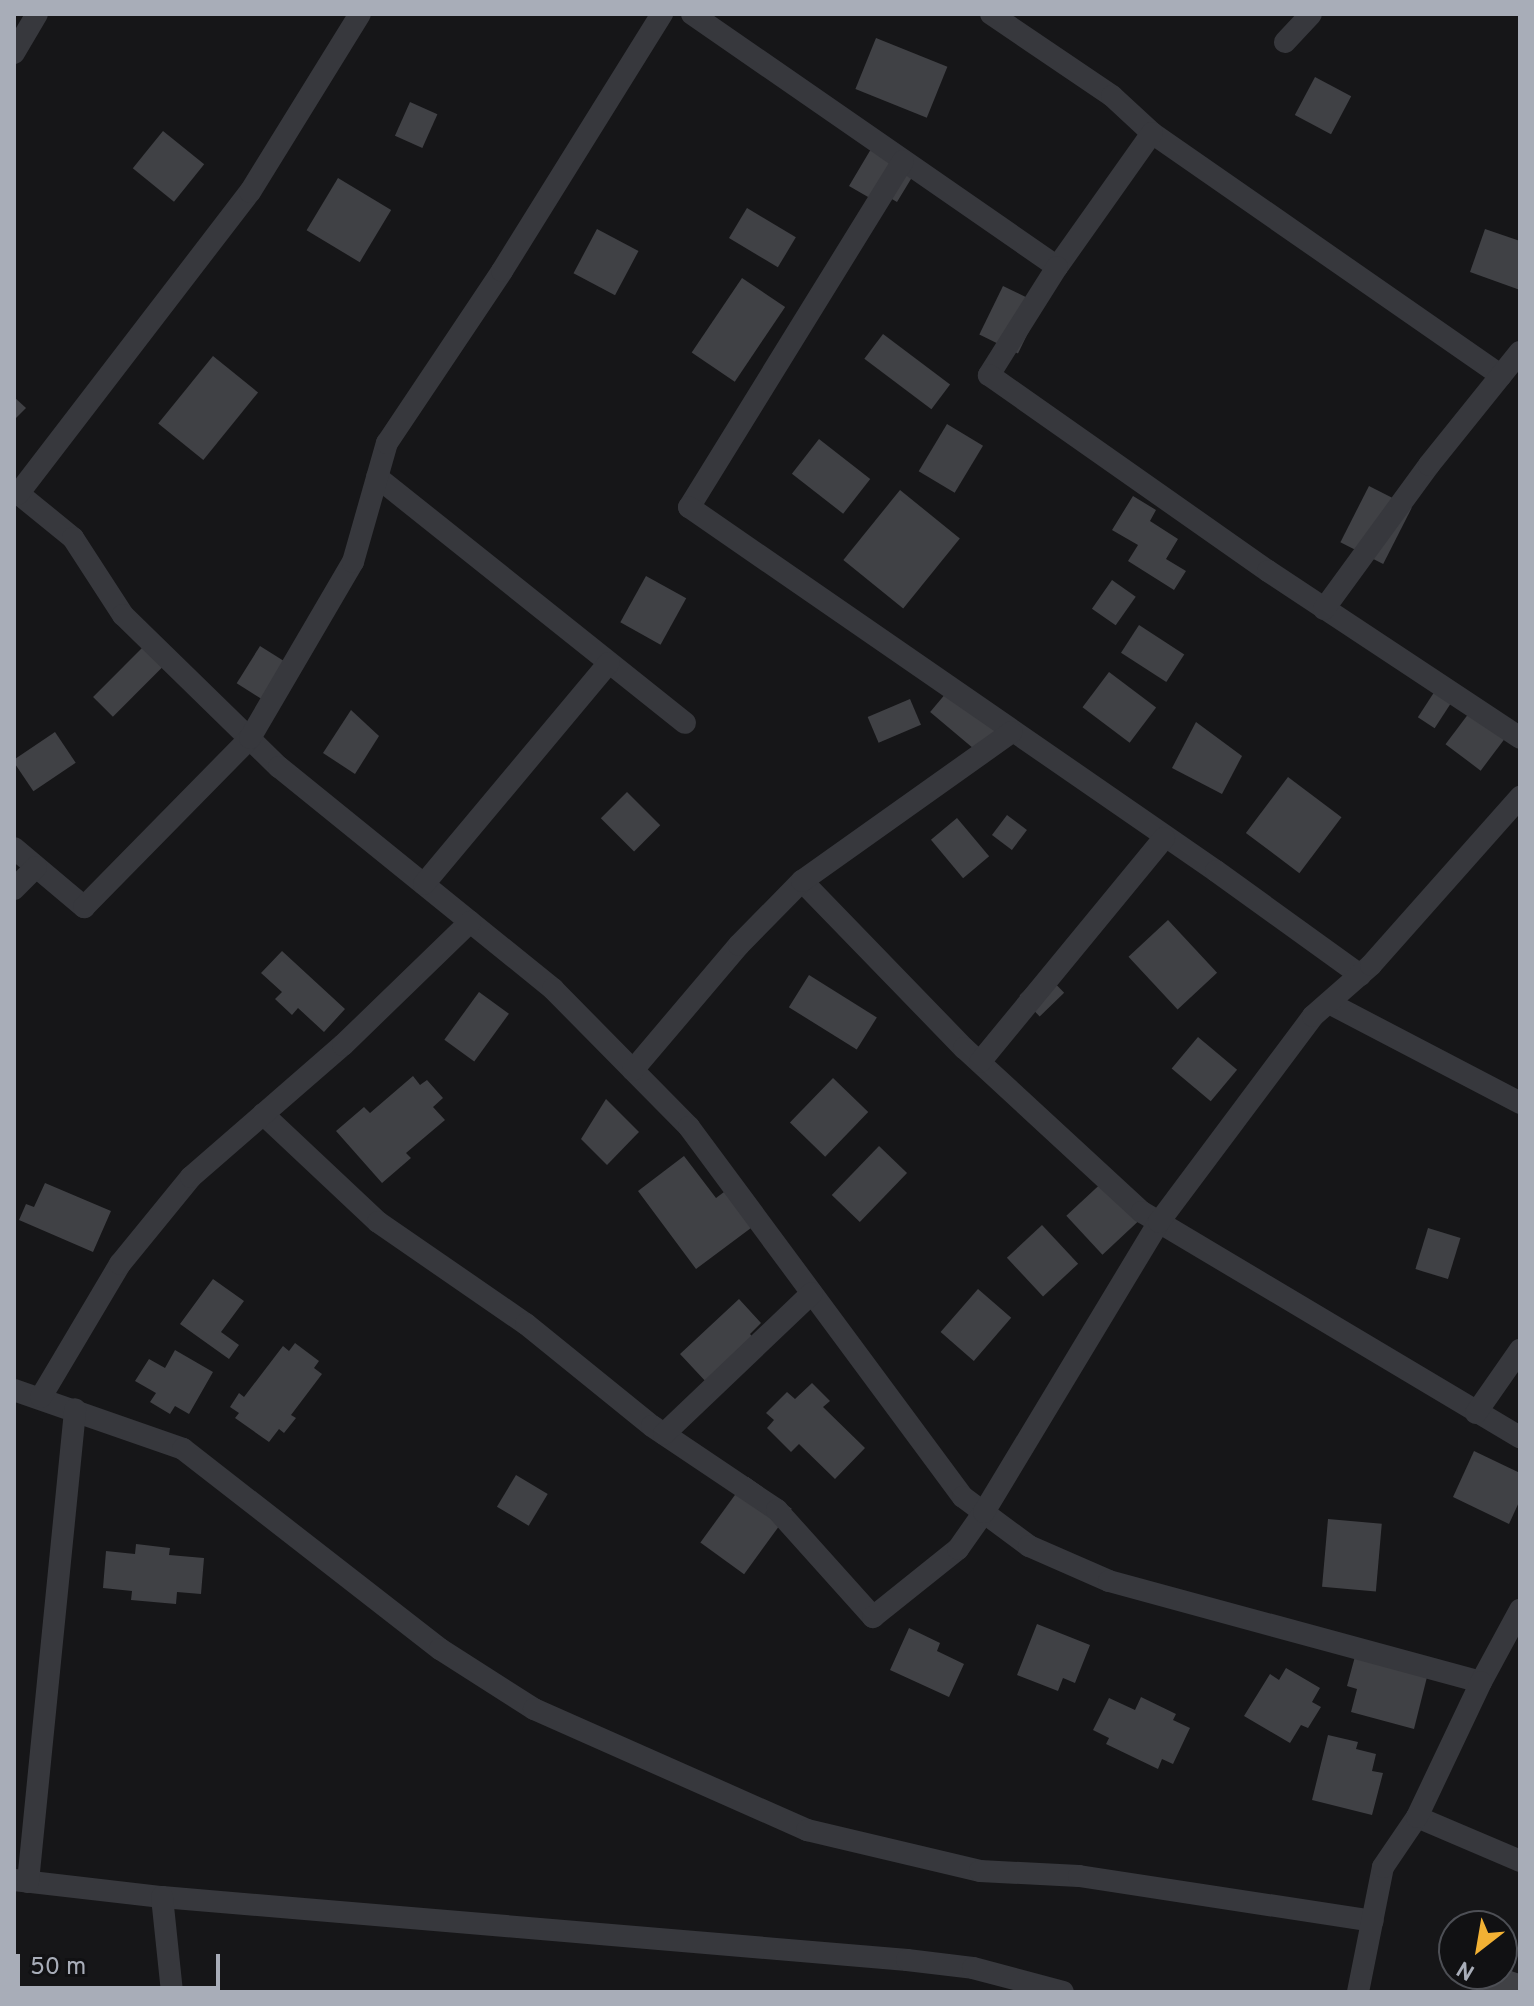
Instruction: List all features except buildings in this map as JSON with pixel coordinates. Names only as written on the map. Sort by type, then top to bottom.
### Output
[{"type":"street","points":[[14,53],[37,14]]},
{"type":"street","points":[[360,14],[250,192],[16,492],[73,538],[123,615],[279,767],[553,989],[689,1127],[963,1497],[1029,1546],[1109,1581],[1481,1682]]},
{"type":"street","points":[[14,848],[84,907],[250,738],[353,562],[387,443],[502,271],[662,14]]},
{"type":"street","points":[[692,14],[1057,267]]},
{"type":"street","points":[[991,14],[1112,96],[1152,133],[1501,376]]},
{"type":"street","points":[[1285,42],[1311,14]]},
{"type":"street","points":[[1152,133],[1057,267],[989,375],[1324,609],[1520,738]]},
{"type":"street","points":[[903,161],[689,507],[1216,871],[1360,975]]},
{"type":"street","points":[[1324,609],[1429,465],[1520,352]]},
{"type":"street","points":[[377,477],[685,723]]},
{"type":"street","points":[[424,884],[609,663]]},
{"type":"street","points":[[633,1070],[739,945],[802,881],[1012,732]]},
{"type":"street","points":[[263,1114],[378,1222],[526,1324],[664,1434],[777,1510],[873,1617],[958,1549],[984,1512],[1159,1222],[1313,1016],[1360,975],[1520,797]]},
{"type":"street","points":[[980,1062],[1164,838]]},
{"type":"street","points":[[14,889],[36,867]]},
{"type":"street","points":[[802,881],[859,943],[980,1062],[1142,1212],[1520,1437]]},
{"type":"street","points":[[41,1397],[120,1264],[191,1177],[343,1045],[470,922]]},
{"type":"street","points":[[1329,1003],[1520,1103]]},
{"type":"street","points":[[664,1434],[812,1293]]},
{"type":"street","points":[[1476,1413],[1520,1350]]},
{"type":"street","points":[[14,1390],[183,1449],[440,1649],[534,1709],[807,1830],[980,1871],[1079,1876],[1373,1921]]},
{"type":"street","points":[[75,1409],[21,1881],[162,1897],[907,1960],[973,1968],[1063,1992]]},
{"type":"street","points":[[1358,1992],[1383,1867],[1417,1817],[1481,1682],[1520,1610]]},
{"type":"street","points":[[1417,1817],[1520,1861]]},
{"type":"street","points":[[162,1897],[172,1992]]}]
